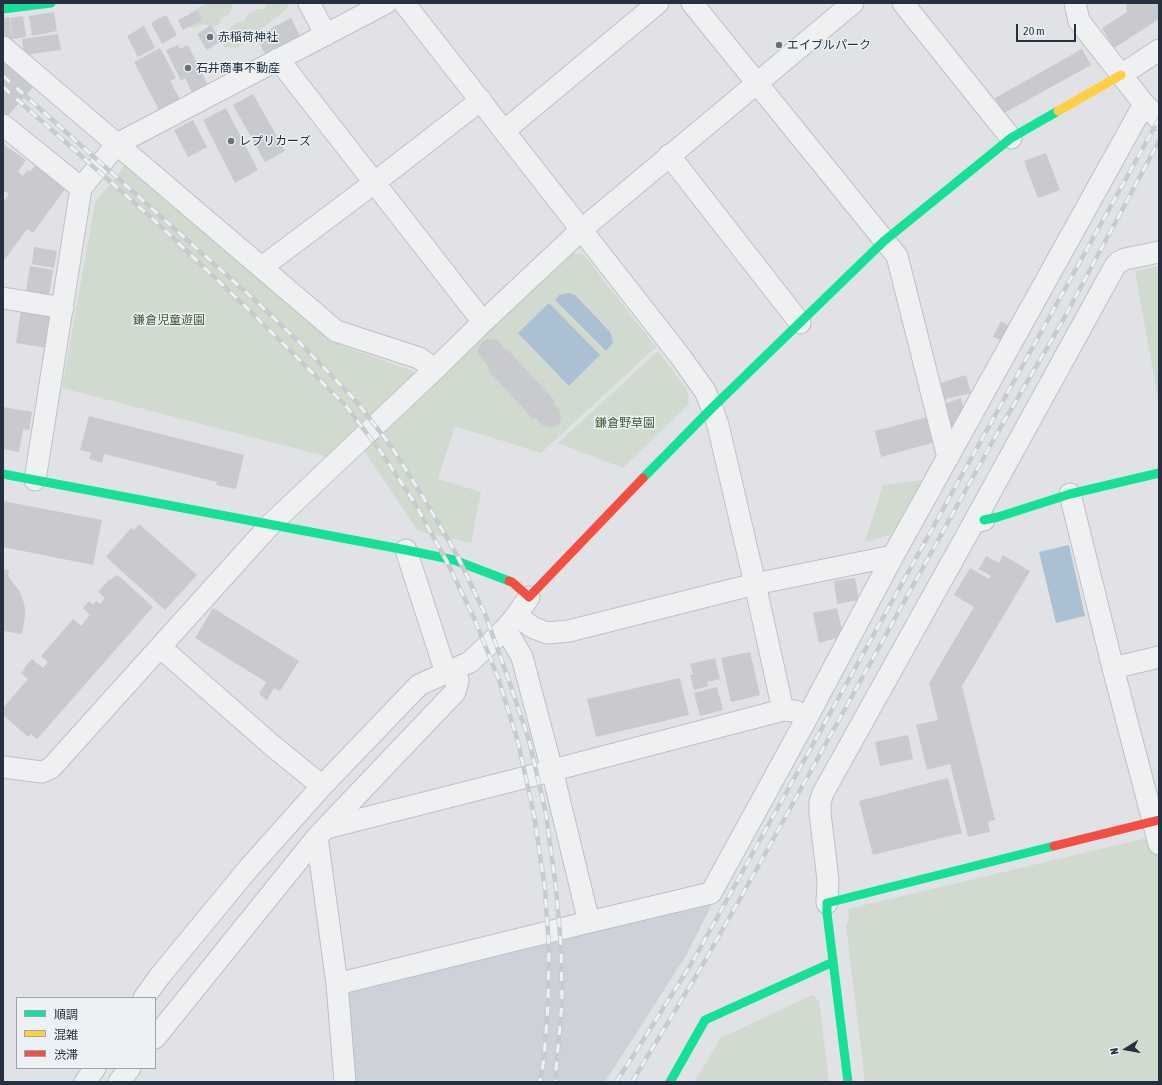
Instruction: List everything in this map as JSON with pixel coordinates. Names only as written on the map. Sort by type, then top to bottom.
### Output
[{"type":"street","points":[[3,9],[51,3]]},
{"type":"street","points":[[309,3],[326,35]]},
{"type":"street","points":[[35,480],[81,188],[118,144],[386,3]]},
{"type":"street","points":[[404,3],[680,356],[705,391],[718,426],[783,710]]},
{"type":"street","points":[[504,131],[658,3]]},
{"type":"street","points":[[692,3],[897,256],[948,458]]},
{"type":"street","points":[[3,767],[42,772],[51,768],[270,525],[581,230],[853,3]]},
{"type":"street","points":[[903,3],[1011,138]]},
{"type":"street","points":[[1075,3],[1079,21],[1144,104],[1159,119]]},
{"type":"street","points":[[3,47],[336,331],[419,358],[435,369]]},
{"type":"street","points":[[145,997],[159,977],[248,869],[322,786],[419,685],[470,662],[510,623],[528,598],[712,408],[884,241],[1011,138],[1121,75],[1159,50]]},
{"type":"street","points":[[278,59],[483,322]]},
{"type":"street","points":[[262,267],[481,100]]},
{"type":"street","points":[[337,984],[711,893],[808,716],[893,556],[1144,104]]},
{"type":"street","points":[[3,125],[81,188]]},
{"type":"street","points":[[670,155],[800,323]]},
{"type":"street","points":[[848,1082],[827,913],[828,880],[820,813],[820,802],[823,793],[979,521],[1114,266],[1125,260],[1159,252]]},
{"type":"street","points":[[3,298],[63,308]]},
{"type":"street","points":[[979,521],[998,517],[1070,494],[1159,473]]},
{"type":"street","points":[[3,474],[454,560],[512,582],[528,598]]},
{"type":"street","points":[[1070,494],[1113,668],[1156,820],[1159,844]]},
{"type":"street","points":[[156,1037],[321,832],[455,692],[458,680],[450,671],[406,550]]},
{"type":"street","points":[[510,623],[534,628],[547,633],[569,631],[755,584],[893,556]]},
{"type":"street","points":[[510,623],[511,638],[522,657],[552,770],[589,922]]},
{"type":"street","points":[[160,647],[274,747],[322,786]]},
{"type":"street","points":[[1113,668],[1159,657]]},
{"type":"street","points":[[321,832],[783,710],[794,711],[808,716]]},
{"type":"street","points":[[827,902],[1156,820]]},
{"type":"street","points":[[321,832],[337,984],[345,1082]]},
{"type":"street","points":[[670,1082],[705,1020],[833,962]]},
{"type":"street","points":[[85,1082],[93,1069]]},
{"type":"street","points":[[119,1082],[129,1069]]},
{"type":"shaded area","points":[[712,904],[687,954],[605,1082],[352,1082],[344,999],[351,990]]},
{"type":"green space","points":[[208,3],[240,3],[233,4],[230,13],[221,18],[216,27],[205,24],[193,28],[189,27],[185,23],[189,14]]},
{"type":"green space","points":[[268,3],[291,3],[284,11],[237,48],[224,47],[223,35],[236,23],[244,21],[248,14],[257,9],[264,9]]},
{"type":"green space","name":"鎌倉児童遊園","points":[[126,164],[340,345],[410,370],[435,381],[573,253],[584,255],[656,347],[541,453],[455,426],[438,479],[481,492],[471,543],[418,531],[354,436],[329,457],[62,388],[95,203]]},
{"type":"green space","points":[[1159,266],[1159,399],[1158,399],[1135,271]]},
{"type":"green space","name":"鎌倉野草園","points":[[658,351],[687,390],[689,404],[623,468],[558,443]]},
{"type":"green space","points":[[923,480],[891,535],[865,542],[883,485]]},
{"type":"green space","points":[[1159,835],[1159,1082],[865,1082],[846,925],[849,919],[848,909]]},
{"type":"green space","points":[[812,995],[819,1001],[829,1082],[694,1082],[721,1038]]},
{"type":"water","points":[[568,293],[575,295],[610,332],[613,343],[606,351],[555,300],[559,295]]},
{"type":"water","points":[[549,303],[600,355],[569,386],[518,333]]},
{"type":"water","points":[[1069,545],[1085,616],[1056,623],[1039,552]]},
{"type":"building","points":[[1126,3],[1159,3],[1159,19],[1114,48],[1102,28],[1127,12]]},
{"type":"building","points":[[198,10],[202,20],[183,30],[178,20]]},
{"type":"building","points":[[54,12],[57,31],[32,36],[29,16]]},
{"type":"building","points":[[166,15],[177,35],[162,44],[151,23]]},
{"type":"building","points":[[23,16],[26,37],[13,39],[10,18]]},
{"type":"building","points":[[9,17],[13,40],[5,41],[3,39],[3,18]]},
{"type":"building","points":[[291,18],[301,38],[266,56],[256,36]]},
{"type":"building","points":[[211,25],[221,41],[207,50],[197,34]]},
{"type":"building","points":[[144,26],[155,48],[138,57],[127,36]]},
{"type":"building","points":[[58,34],[61,50],[24,55],[22,39]]},
{"type":"building","points":[[178,45],[180,49],[188,45],[209,87],[193,95],[185,78],[181,81],[166,50]]},
{"type":"building","points":[[160,48],[176,78],[170,81],[181,101],[160,112],[134,62]]},
{"type":"building","points":[[1082,49],[1091,65],[1004,113],[995,98]]},
{"type":"building","points":[[3,59],[33,87],[6,118],[3,115]]},
{"type":"building","points":[[253,94],[285,151],[265,162],[233,105]]},
{"type":"building","points":[[226,108],[258,170],[235,183],[203,120]]},
{"type":"building","points":[[193,120],[207,147],[188,157],[174,130]]},
{"type":"building","points":[[3,144],[26,160],[18,172],[23,176],[28,170],[30,172],[35,166],[42,171],[45,168],[68,185],[33,233],[27,229],[3,262],[3,198],[5,200],[9,194],[4,191],[3,193]]},
{"type":"building","points":[[1046,153],[1060,190],[1038,198],[1024,161]]},
{"type":"building","points":[[34,247],[57,251],[54,268],[32,264]]},
{"type":"building","points":[[30,266],[53,270],[49,295],[26,291]]},
{"type":"building","points":[[21,310],[51,315],[47,348],[16,343]]},
{"type":"building","points":[[1001,321],[1011,327],[1003,341],[993,337]]},
{"type":"building","points":[[488,339],[497,340],[506,350],[507,349],[555,401],[553,403],[559,409],[561,417],[559,424],[550,428],[542,425],[535,417],[533,419],[488,370],[490,368],[479,356],[478,349],[482,342]]},
{"type":"building","points":[[966,375],[971,393],[942,400],[938,384]]},
{"type":"building","points":[[961,398],[963,407],[960,424],[949,427],[944,404]]},
{"type":"building","points":[[3,407],[32,412],[29,430],[23,429],[19,452],[3,449]]},
{"type":"building","points":[[89,416],[244,455],[236,489],[216,485],[217,482],[104,454],[102,463],[89,459],[91,453],[80,450]]},
{"type":"building","points":[[928,417],[935,442],[881,457],[875,431]]},
{"type":"building","points":[[3,501],[102,520],[93,565],[3,547]]},
{"type":"building","points":[[139,524],[197,575],[165,610],[106,557],[131,528],[134,530]]},
{"type":"building","points":[[1003,555],[1030,571],[962,686],[995,820],[988,822],[990,832],[968,837],[950,764],[927,770],[916,725],[938,720],[929,683],[974,607],[954,595],[970,568],[989,579],[991,576],[979,569],[986,556],[999,563]]},
{"type":"building","points":[[3,569],[9,570],[8,576],[20,592],[23,600],[25,616],[22,634],[3,631]]},
{"type":"building","points":[[116,575],[118,577],[119,576],[153,607],[37,739],[31,734],[28,737],[3,715],[3,708],[28,679],[21,673],[32,659],[43,668],[48,662],[41,656],[73,619],[81,626],[90,615],[83,608],[89,601],[93,605],[96,601],[100,604],[105,598],[98,592],[110,579],[111,580]]},
{"type":"building","points":[[855,578],[859,600],[837,604],[834,581]]},
{"type":"building","points":[[213,608],[299,661],[280,691],[274,688],[267,700],[259,694],[266,682],[195,638]]},
{"type":"building","points":[[837,608],[843,636],[819,643],[813,613]]},
{"type":"building","points":[[750,652],[760,695],[731,702],[721,658]]},
{"type":"building","points":[[715,658],[720,679],[707,682],[708,686],[694,690],[690,675],[693,675],[690,664]]},
{"type":"building","points":[[680,678],[689,715],[596,737],[587,699]]},
{"type":"building","points":[[717,687],[723,710],[700,716],[694,693]]},
{"type":"building","points":[[908,735],[913,759],[880,766],[875,742]]},
{"type":"building","points":[[948,778],[962,833],[873,855],[859,801]]},
{"type":"railway","points":[[3,76],[257,302],[301,344],[356,401],[391,446],[457,555],[485,614],[508,678],[529,740],[546,814],[556,888],[561,947],[562,1002],[555,1082]]},
{"type":"railway","points":[[3,87],[155,221],[247,308],[346,406],[381,452],[414,502],[446,560],[474,618],[499,680],[518,742],[534,815],[545,889],[549,950],[548,1005],[544,1059],[540,1082]]},
{"type":"railway","points":[[616,1082],[693,961],[1159,119]]},
{"type":"railway","points":[[632,1082],[702,966],[755,872],[995,437],[1062,322],[1159,141]]},
{"type":"traffic: fast","points":[[3,9],[51,3]]},
{"type":"traffic: fast","points":[[643,478],[712,408],[884,241],[1011,138],[1058,111]]},
{"type":"traffic: fast","points":[[984,520],[1070,494],[1159,473]]},
{"type":"traffic: fast","points":[[3,474],[454,560],[509,581]]},
{"type":"traffic: fast","points":[[848,1082],[827,903],[1054,846]]},
{"type":"traffic: fast","points":[[670,1082],[705,1020],[833,962]]},
{"type":"traffic: slow","points":[[1058,111],[1121,75]]},
{"type":"traffic: jam","points":[[509,581],[529,597],[643,478]]},
{"type":"traffic: jam","points":[[1054,846],[1159,820]]},
{"type":"place","name":"赤稲荷神社","points":[[210,37]]},
{"type":"place","name":"エイブルパーク","points":[[779,45]]},
{"type":"place","name":"石井商事不動産","points":[[188,68]]},
{"type":"place","name":"レプリカーズ","points":[[231,141]]}]
